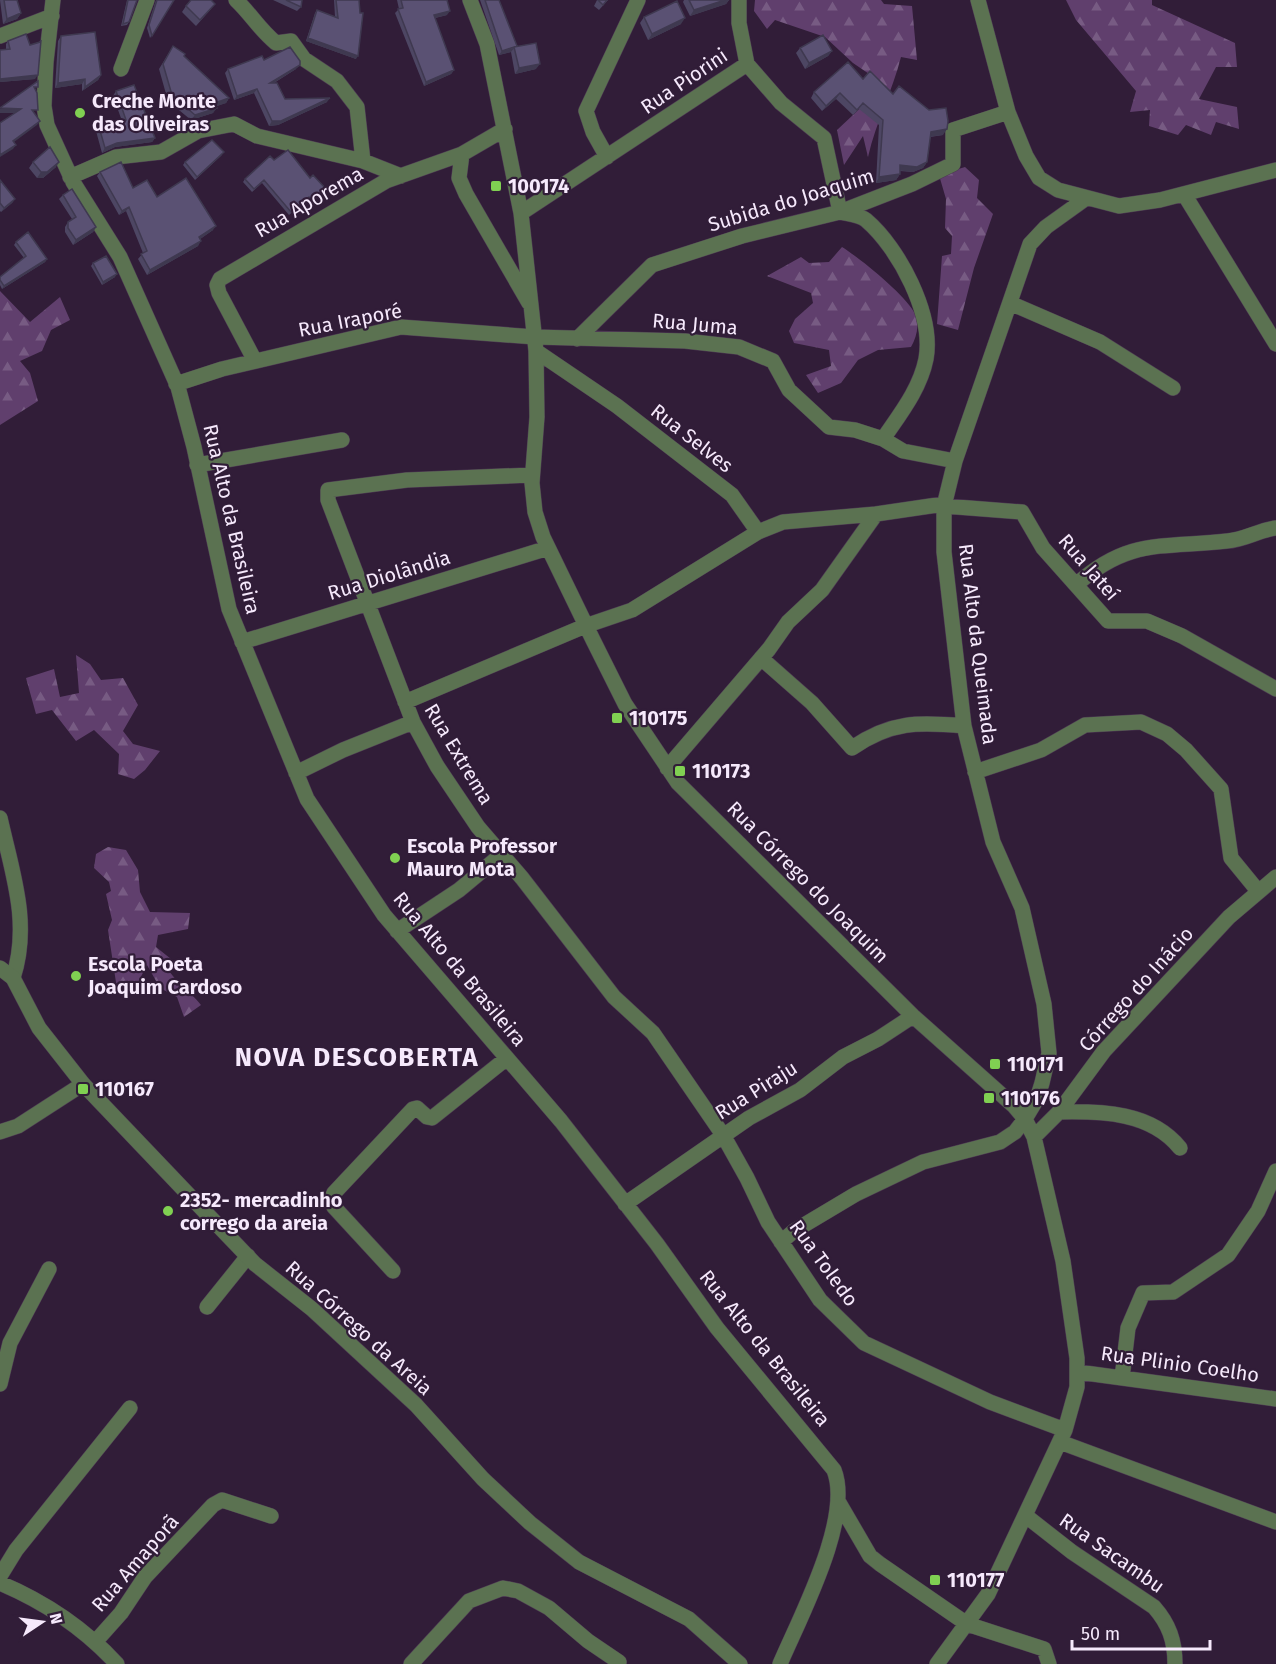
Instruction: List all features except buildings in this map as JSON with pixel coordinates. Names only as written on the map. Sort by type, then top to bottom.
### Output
[{"type":"street","name":"Rua Alto da Brasileira","points":[[53,0],[44,106],[54,143],[70,177],[120,256],[176,384],[197,465],[221,580],[242,642],[296,773],[314,809],[397,931],[561,1121],[717,1328],[824,1456],[839,1483],[838,1501],[824,1558],[780,1664]]},
{"type":"street","points":[[121,69],[147,0]]},
{"type":"street","points":[[236,0],[248,11],[258,28],[276,43],[291,41],[304,59],[337,81],[347,93],[357,107],[363,161]]},
{"type":"street","name":"Rua Córrego do Joaquim","points":[[470,0],[487,44],[521,213],[536,344],[537,417],[532,475],[535,512],[548,548],[585,626],[625,704],[678,783],[913,1016],[1014,1106],[1025,1119],[1034,1137],[1064,1261],[1078,1372],[1073,1406],[1063,1436],[988,1594],[937,1664]]},
{"type":"street","points":[[608,158],[593,132],[586,111],[638,0]]},
{"type":"street","points":[[739,0],[739,22],[747,64]]},
{"type":"street","points":[[978,0],[1008,112],[1026,156],[1039,178],[1058,190],[1085,199],[1119,206],[1184,195],[1276,170]]},
{"type":"street","points":[[0,36],[52,16]]},
{"type":"street","name":"Rua Piorini","points":[[521,213],[608,158],[747,64],[781,103],[824,138],[840,212]]},
{"type":"street","name":"Subida do Joaquim","points":[[577,339],[652,265],[742,236],[840,212],[912,184],[953,164],[953,130],[1008,112]]},
{"type":"street","points":[[70,177],[116,157],[161,152],[198,131],[234,124],[257,136],[286,145],[363,161],[401,176]]},
{"type":"street","name":"Rua Aporema","points":[[255,361],[219,293],[217,285],[220,279],[386,181],[462,153],[505,129]]},
{"type":"street","points":[[462,153],[459,178],[466,194],[533,309]]},
{"type":"street","points":[[1184,195],[1276,344]]},
{"type":"street","name":"Rua Alto da Queimada","points":[[1025,1119],[1037,1098],[1049,1053],[1044,1005],[1022,908],[993,842],[964,726],[947,594],[944,505],[955,461],[1030,244],[1046,227],[1085,199]]},
{"type":"street","points":[[840,212],[864,218],[882,238],[911,281],[924,319],[926,358],[913,395],[883,439]]},
{"type":"street","points":[[1010,303],[1100,342],[1173,388]]},
{"type":"street","name":"Rua Iraporé","points":[[176,384],[255,361],[401,327],[536,344]]},
{"type":"street","name":"Rua Juma","points":[[536,344],[577,339],[685,341],[739,347],[773,361],[789,390],[829,427],[855,430],[883,439],[903,451],[955,461]]},
{"type":"street","name":"Rua Selves","points":[[536,344],[732,495],[758,532]]},
{"type":"street","points":[[197,465],[342,440]]},
{"type":"street","name":"Rua Extrema","points":[[532,475],[406,480],[328,490],[328,500],[412,722],[461,804],[614,997],[653,1033],[723,1135]]},
{"type":"street","points":[[405,702],[585,626],[632,610],[758,532],[783,522],[876,514],[944,505]]},
{"type":"street","name":"Rua Jateí","points":[[944,505],[1022,512],[1043,548],[1108,621],[1146,621],[1182,636],[1276,689]]},
{"type":"street","points":[[668,768],[761,658],[788,622],[822,590],[876,514]]},
{"type":"street","points":[[1076,585],[1094,569],[1119,554],[1169,544],[1230,541],[1276,528]]},
{"type":"street","name":"Rua Diolândia","points":[[242,642],[548,548]]},
{"type":"street","points":[[761,658],[812,703],[852,748],[888,728],[921,722],[964,726]]},
{"type":"street","points":[[296,773],[343,750],[412,722]]},
{"type":"street","points":[[975,772],[1041,750],[1085,725],[1141,722],[1167,734],[1186,750],[1221,789],[1231,858],[1258,891]]},
{"type":"street","points":[[0,818],[14,874],[22,930],[20,956],[13,978]]},
{"type":"street","points":[[397,931],[459,890],[501,855]]},
{"type":"street","name":"Córrego do Inácio","points":[[1034,1137],[1059,1112],[1104,1051],[1229,917],[1276,877]]},
{"type":"street","name":"Rua Córrego da Areia","points":[[0,968],[13,978],[39,1028],[83,1084],[248,1256],[312,1308],[416,1405],[483,1479],[530,1523],[579,1562],[689,1619],[740,1664]]},
{"type":"street","name":"Rua Piraju","points":[[625,1204],[723,1135],[800,1090],[843,1057],[878,1039],[913,1016]]},
{"type":"street","points":[[393,1271],[334,1207],[331,1200],[334,1193],[413,1109],[417,1108],[427,1117],[432,1118],[507,1058]]},
{"type":"street","points":[[0,1132],[18,1126],[83,1084]]},
{"type":"street","points":[[1059,1112],[1090,1112],[1128,1117],[1158,1127],[1170,1135],[1180,1148]]},
{"type":"street","points":[[781,1242],[794,1231],[856,1194],[923,1162],[1000,1142],[1015,1132],[1025,1119]]},
{"type":"street","name":"Rua Toledo","points":[[723,1135],[781,1242],[820,1300],[864,1343],[1063,1436],[1276,1522]]},
{"type":"street","points":[[1122,1378],[1128,1328],[1143,1293],[1173,1292],[1228,1255],[1258,1211],[1276,1171]]},
{"type":"street","points":[[207,1307],[248,1256]]},
{"type":"street","points":[[0,1384],[5,1342],[49,1269]]},
{"type":"street","name":"Rua Plinio Coelho","points":[[1078,1372],[1276,1398]]},
{"type":"street","points":[[0,1576],[16,1550],[130,1407]]},
{"type":"street","name":"Rua Amaporã","points":[[96,1641],[121,1613],[145,1577],[213,1505],[222,1500],[270,1516]]},
{"type":"street","points":[[838,1501],[870,1556],[910,1587],[967,1624],[1044,1649],[1050,1664]]},
{"type":"street","name":"Rua Sacambu","points":[[1026,1516],[1072,1552],[1154,1607],[1165,1619],[1172,1635],[1175,1664]]},
{"type":"street","points":[[0,1583],[47,1606],[96,1641],[117,1664]]},
{"type":"street","points":[[411,1664],[470,1600],[503,1588],[518,1591],[549,1608],[619,1662]]},
{"type":"green space","points":[[755,0],[881,0],[884,4],[912,6],[917,60],[901,57],[868,157],[863,136],[844,165],[837,130],[869,100],[878,80],[853,63],[825,37],[775,20],[767,29],[754,11]]},
{"type":"green space","points":[[1066,0],[1152,0],[1152,5],[1235,43],[1237,67],[1216,67],[1199,99],[1237,107],[1239,129],[1216,122],[1211,135],[1186,125],[1178,135],[1149,126],[1150,110],[1130,112],[1136,91],[1076,20]]},
{"type":"green space","points":[[965,167],[979,180],[977,198],[993,214],[974,268],[958,330],[937,324],[942,256],[951,254],[952,236],[945,228],[946,199],[939,175]]},
{"type":"green space","points":[[842,247],[870,268],[909,304],[917,321],[917,330],[911,347],[878,350],[858,360],[841,383],[818,393],[806,375],[831,366],[829,350],[794,343],[789,331],[795,319],[813,303],[811,293],[767,276],[801,257],[809,263],[829,262]]},
{"type":"green space","points":[[0,291],[30,322],[60,297],[70,320],[51,330],[42,351],[20,361],[30,373],[38,401],[0,425]]},
{"type":"green space","points":[[76,655],[90,664],[101,680],[123,678],[138,705],[123,731],[133,744],[160,751],[145,770],[134,779],[118,774],[119,754],[94,730],[76,741],[52,710],[36,714],[26,678],[54,669],[60,697],[79,693]]},
{"type":"green space","points":[[108,847],[126,850],[138,870],[140,892],[150,912],[190,913],[188,929],[158,935],[156,947],[171,959],[167,968],[171,974],[201,1005],[184,1017],[177,997],[160,988],[147,965],[134,990],[117,989],[108,930],[112,920],[106,894],[111,891],[109,882],[94,868],[96,854]]},
{"type":"place","name":"Creche Monte das Oliveiras","points":[[80,113]]},
{"type":"place","name":"100174","points":[[496,186]]},
{"type":"place","name":"110175","points":[[617,718]]},
{"type":"place","name":"110173","points":[[680,771]]},
{"type":"place","name":"Escola Professor Mauro Mota","points":[[395,858]]},
{"type":"place","name":"Escola Poeta Joaquim Cardoso","points":[[76,976]]},
{"type":"place","name":"110171","points":[[995,1064]]},
{"type":"place","name":"110167","points":[[83,1089]]},
{"type":"place","name":"110176","points":[[989,1098]]},
{"type":"place","name":"2352- mercadinho corrego da areia","points":[[168,1211]]},
{"type":"place","name":"110177","points":[[935,1580]]},
{"type":"district","name":"NOVA DESCOBERTA","points":[[357,1057]]}]
